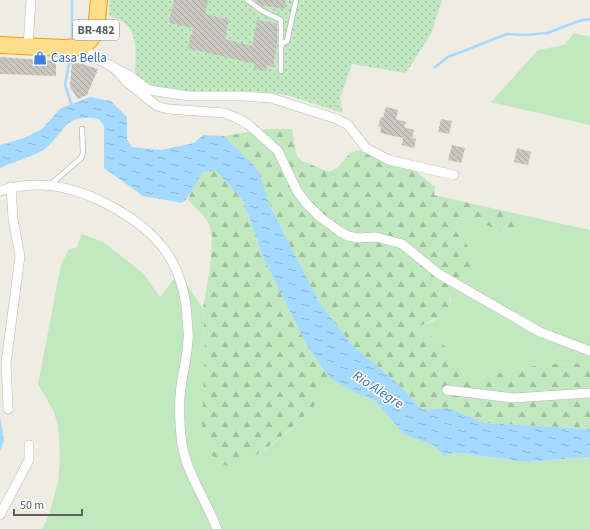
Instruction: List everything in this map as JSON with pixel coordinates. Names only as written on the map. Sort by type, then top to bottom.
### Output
[{"type":"highway","name":"BR-482","points":[[0,45],[73,48],[91,39],[96,30],[98,0]]},
{"type":"street","points":[[28,46],[31,0]]},
{"type":"street","points":[[73,48],[112,66],[149,90],[201,97],[258,96],[324,113],[348,124],[366,148],[375,154],[389,160],[454,175]]},
{"type":"street","points":[[112,66],[128,83],[157,106],[168,109],[224,114],[249,125],[278,151],[297,191],[306,203],[320,217],[339,231],[348,236],[376,237],[402,244],[439,274],[540,332],[590,351]]},
{"type":"street","points":[[0,191],[23,185],[50,185],[88,194],[109,205],[149,231],[163,247],[180,276],[186,308],[188,339],[180,398],[183,448],[188,468],[211,512],[217,529]]},
{"type":"street","points":[[8,409],[6,363],[20,256],[13,219],[11,187]]},
{"type":"street","points":[[447,390],[513,398],[590,393]]},
{"type":"street","points":[[0,515],[29,460],[29,445]]},
{"type":"lane","points":[[247,0],[264,12],[281,20],[281,71]]},
{"type":"lane","points":[[281,45],[287,41],[296,0]]},
{"type":"lane","points":[[50,185],[81,158],[83,153],[82,129]]},
{"type":"green space","points":[[110,0],[442,0],[431,34],[406,73],[352,64],[340,98],[343,113],[287,95],[251,91],[189,91],[152,86],[135,76],[136,56],[133,35],[124,23],[109,16]]},
{"type":"green space","points":[[574,33],[590,37],[590,125],[491,102],[538,50],[564,45]]},
{"type":"green space","points":[[269,129],[292,129],[297,156],[302,161],[329,172],[338,167],[350,153],[363,149],[403,161],[435,187],[434,195],[518,214],[522,223],[518,230],[499,232],[482,222],[471,219],[457,220],[455,230],[474,254],[474,276],[449,291],[449,306],[442,315],[418,327],[445,346],[467,380],[544,364],[590,363],[590,429],[485,423],[448,408],[423,410],[394,380],[352,345],[319,302],[303,274],[266,196],[234,145],[224,136]]},
{"type":"green space","points":[[216,171],[243,200],[263,257],[308,348],[330,378],[313,407],[298,422],[265,450],[235,466],[222,464],[212,456],[202,432],[205,343],[203,309],[210,268],[212,237],[209,224],[202,214],[188,200],[195,183],[203,172]]},
{"type":"green space","points":[[518,214],[590,230],[590,363],[544,364],[467,380],[445,346],[418,327],[435,320],[451,301],[449,291],[474,276],[462,239],[455,230],[457,220],[471,219],[482,222],[499,232],[518,230],[522,223]]},
{"type":"green space","points":[[82,234],[103,242],[143,273],[160,297],[176,276],[188,286],[203,309],[205,343],[204,398],[234,466],[255,456],[287,433],[315,404],[330,378],[355,393],[374,400],[405,435],[433,445],[443,455],[459,453],[527,462],[590,457],[590,529],[42,529],[49,515],[58,482],[60,459],[58,426],[54,412],[38,384],[61,265],[68,250],[77,247]]},
{"type":"water","name":"Rio Alegre","points":[[90,97],[111,101],[127,117],[127,139],[132,147],[161,150],[194,143],[203,135],[224,136],[252,163],[259,173],[270,206],[319,302],[352,345],[394,380],[423,410],[448,408],[485,423],[590,429],[590,457],[527,462],[459,453],[443,455],[433,445],[405,435],[374,400],[355,393],[330,378],[308,348],[263,257],[243,200],[216,171],[203,172],[188,197],[182,203],[143,196],[104,168],[104,126],[99,119],[88,118],[79,118],[67,124],[53,141],[41,151],[0,168],[0,145],[24,138],[42,129],[61,108]]},
{"type":"water","points":[[0,415],[4,441],[0,451]]},
{"type":"building","points":[[174,0],[208,0],[205,14],[229,20],[225,39],[252,46],[257,20],[277,24],[277,44],[273,67],[267,65],[266,71],[254,69],[255,64],[188,48],[193,28],[169,23]]},
{"type":"building","points":[[255,0],[286,0],[284,9],[260,5]]},
{"type":"building","points":[[0,57],[56,61],[56,76],[0,74]]},
{"type":"building","points":[[72,61],[98,69],[87,95],[78,99],[70,87]]},
{"type":"building","points":[[386,107],[398,110],[396,119],[406,122],[404,127],[414,130],[412,138],[416,139],[414,148],[402,145],[403,138],[380,133],[381,127],[378,126],[381,117],[383,118]]},
{"type":"building","points":[[441,119],[452,121],[449,134],[438,132]]},
{"type":"building","points":[[452,145],[465,148],[461,163],[448,160]]},
{"type":"building","points":[[517,148],[531,152],[528,165],[514,162]]},
{"type":"waterway","points":[[72,0],[72,41]]},
{"type":"waterway","points":[[435,67],[448,57],[507,34],[525,35],[547,33],[579,21],[590,19]]},
{"type":"waterway","points":[[71,52],[65,85],[72,106]]},
{"type":"place","name":"Casa Bella","points":[[40,58]]}]
